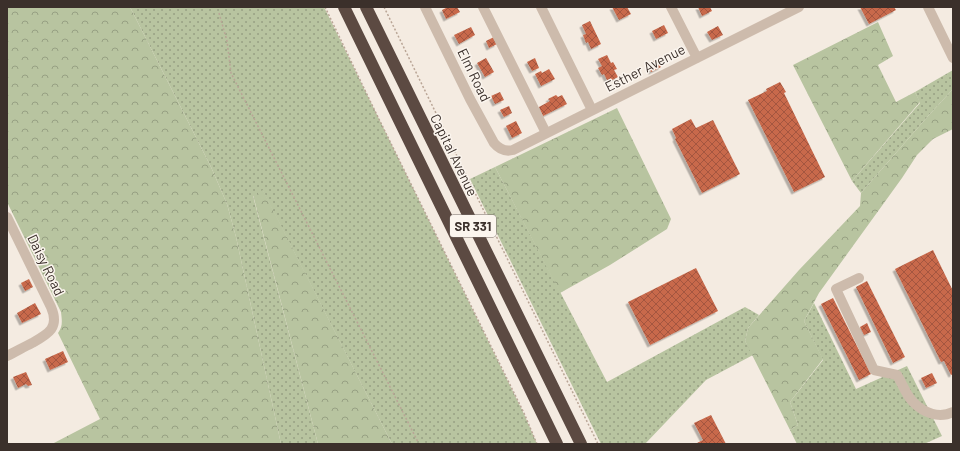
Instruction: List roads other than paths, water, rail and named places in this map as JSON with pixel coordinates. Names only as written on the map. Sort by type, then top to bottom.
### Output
[{"type":"highway","name":"SR 331","points":[[344,7],[557,444]]},
{"type":"highway","name":"Capital Avenue","points":[[366,7],[581,444]]},
{"type":"street","name":"Elm Road","points":[[425,7],[470,99],[494,143],[498,148],[503,150]]},
{"type":"street","points":[[483,7],[546,133]]},
{"type":"street","points":[[541,7],[592,110]]},
{"type":"street","points":[[671,7],[697,58]]},
{"type":"street","name":"Esther Avenue","points":[[503,150],[513,150],[798,7]]},
{"type":"street","points":[[928,7],[953,58]]},
{"type":"street","name":"Daisy Road","points":[[7,217],[54,315],[53,326],[46,335],[7,356]]},
{"type":"street","points":[[860,278],[836,289],[874,370],[897,375],[912,401],[922,410],[932,415],[947,415],[953,412]]}]
